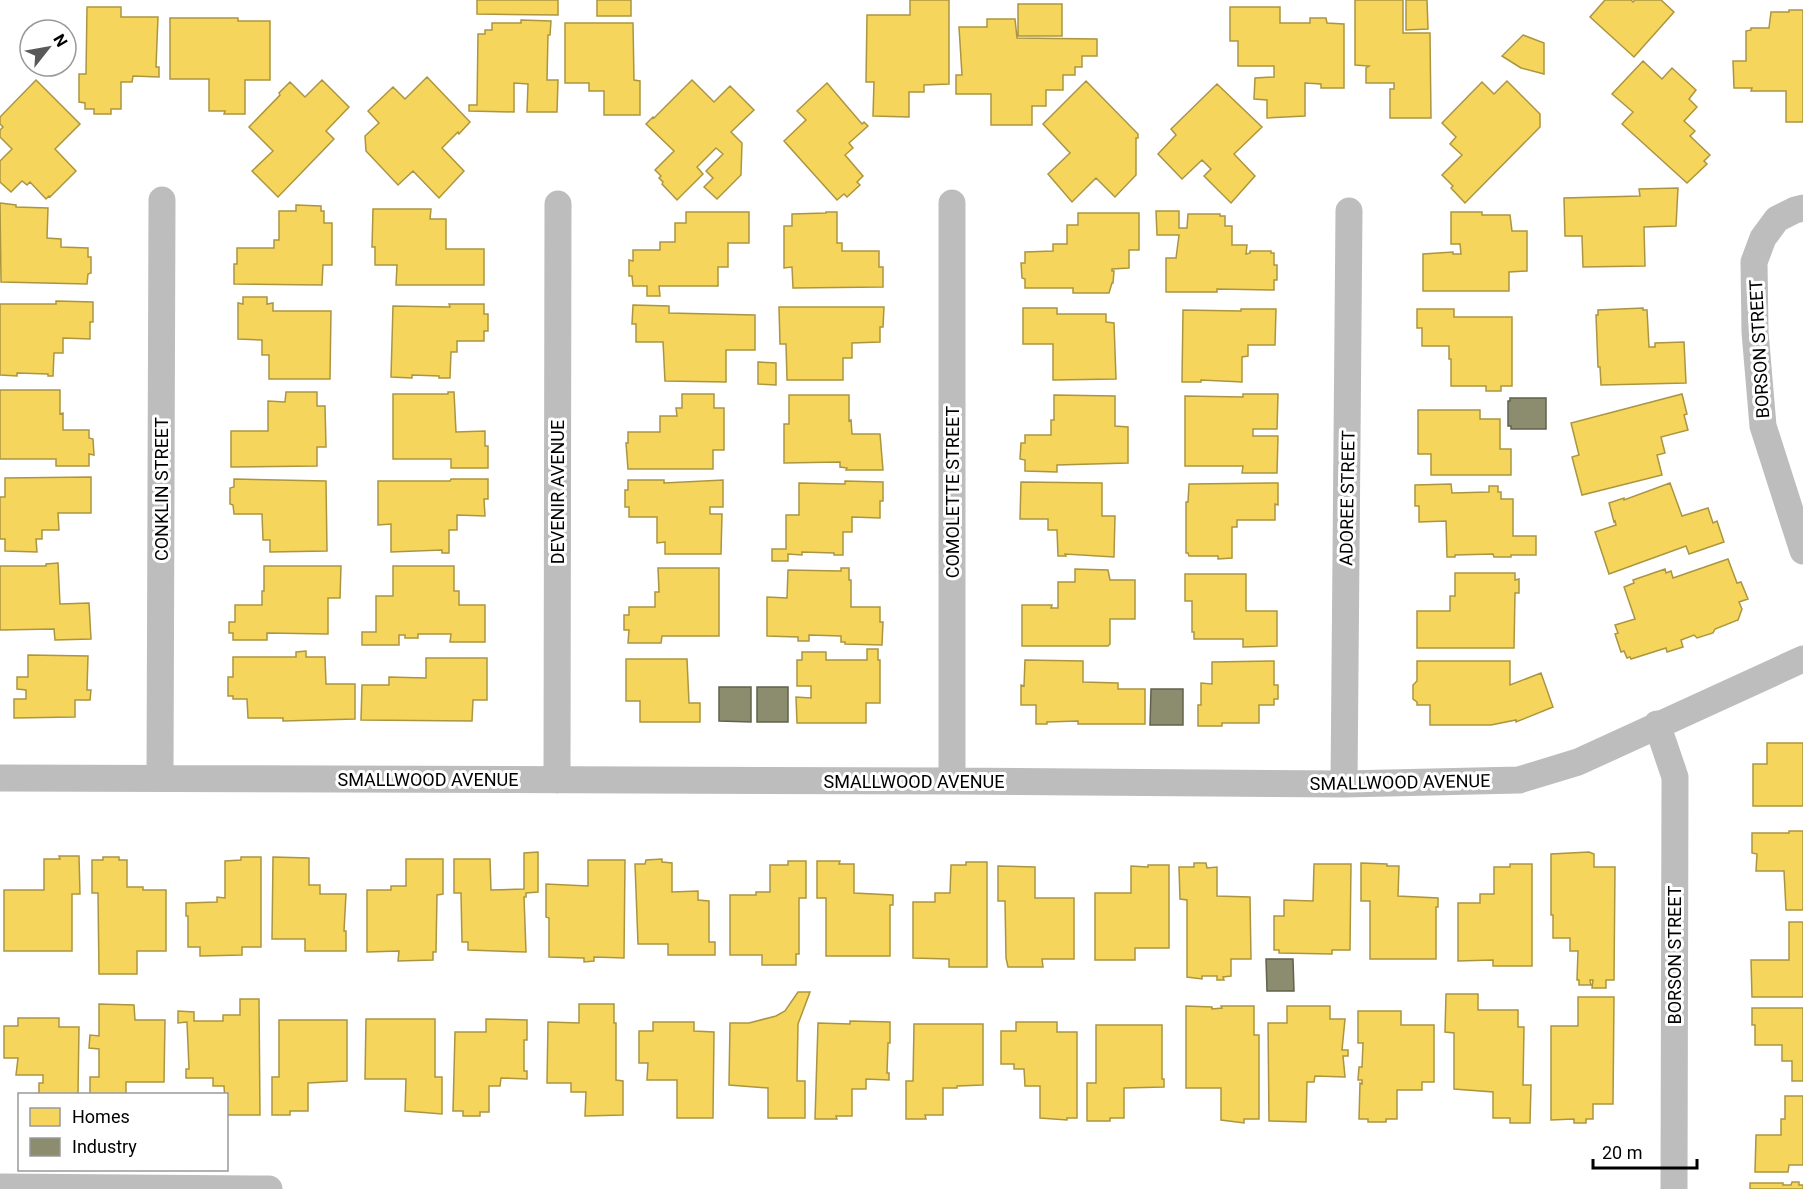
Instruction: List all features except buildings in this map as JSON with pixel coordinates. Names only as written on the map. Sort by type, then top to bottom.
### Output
[{"type":"street","name":"CONKLIN STREET","points":[[160,777],[162,200]]},
{"type":"street","name":"COMOLETTE STREET","points":[[952,203],[952,781]]},
{"type":"street","name":"DEVENIR AVENUE","points":[[557,780],[558,204]]},
{"type":"street","name":"BORSON STREET","points":[[1803,208],[1777,219],[1763,238],[1754,262],[1755,332],[1763,426],[1803,551]]},
{"type":"street","name":"ADOREE STREET","points":[[1344,784],[1349,211]]},
{"type":"street","name":"SMALLWOOD AVENUE","points":[[0,778],[1344,784],[1519,780],[1578,762],[1803,658]]},
{"type":"street","name":"BORSON STREET","points":[[1657,724],[1675,777],[1674,1189]]},
{"type":"street","points":[[0,1187],[269,1189]]}]
